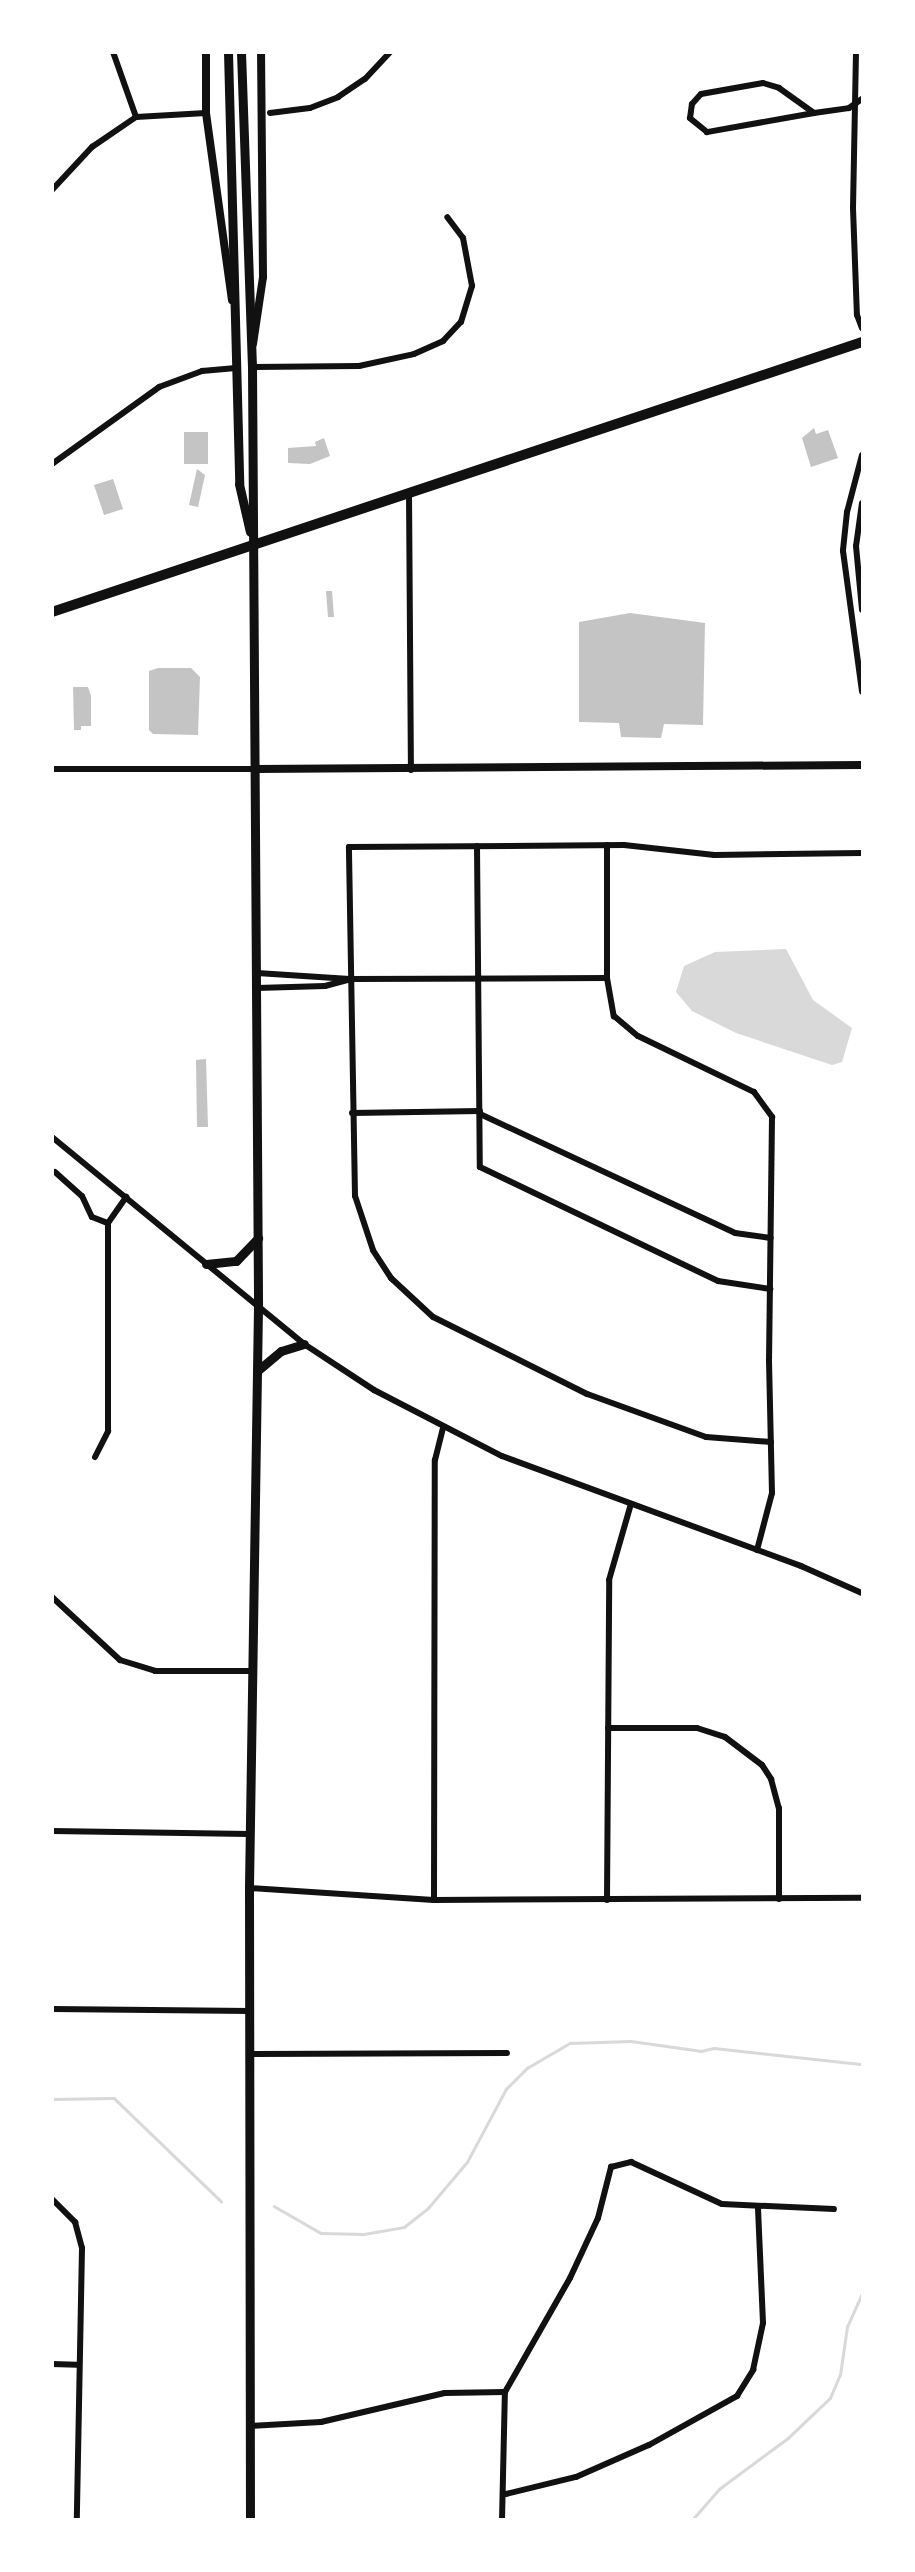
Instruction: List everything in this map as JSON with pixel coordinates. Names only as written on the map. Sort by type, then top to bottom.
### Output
[{"type":"main road","points":[[228,52],[239,484],[253,544]]},
{"type":"main road","points":[[241,52],[252,351],[258,1238],[249,1834],[250,2519]]},
{"type":"main road","points":[[52,612],[863,342]]},
{"type":"main road","points":[[206,1265],[236,1261],[258,1238]]},
{"type":"main road","points":[[257,1371],[281,1351],[304,1344]]},
{"type":"street","points":[[113,52],[136,117]]},
{"type":"street","points":[[206,52],[206,113],[221,247],[233,305]]},
{"type":"street","points":[[252,351],[262,277],[261,52]]},
{"type":"street","points":[[270,113],[310,108],[338,97],[376,70],[390,52]]},
{"type":"street","points":[[856,52],[859,100],[853,225],[858,315],[863,328]]},
{"type":"street","points":[[814,114],[769,83],[701,94],[690,112],[699,130],[707,132],[814,114],[859,100]]},
{"type":"street","points":[[52,190],[92,146],[136,117],[206,113]]},
{"type":"street","points":[[252,367],[359,366],[414,354],[443,341],[461,321],[471,286],[463,238],[447,217]]},
{"type":"street","points":[[52,464],[159,387],[202,371],[236,368]]},
{"type":"street","points":[[863,455],[847,512],[843,551],[863,692]]},
{"type":"street","points":[[409,494],[411,771]]},
{"type":"street","points":[[863,503],[856,558],[863,610]]},
{"type":"street","points":[[52,769],[411,771],[863,765]]},
{"type":"street","points":[[607,845],[607,978],[611,1009],[624,1027],[747,1088],[766,1104],[774,1126],[770,1289],[771,1503],[757,1549]]},
{"type":"street","points":[[771,1443],[706,1437],[587,1394],[425,1311],[391,1278],[366,1233],[355,1196],[349,847],[607,845],[714,855],[863,853]]},
{"type":"street","points":[[477,846],[480,1167],[718,1281],[770,1289]]},
{"type":"street","points":[[257,973],[350,979],[607,978]]},
{"type":"street","points":[[257,988],[325,986],[350,979]]},
{"type":"street","points":[[352,1113],[480,1112],[735,1233],[771,1238]]},
{"type":"street","points":[[52,1137],[304,1344],[443,1428],[525,1465],[757,1549],[863,1593]]},
{"type":"street","points":[[55,1172],[82,1196],[92,1217],[108,1223]]},
{"type":"street","points":[[95,1457],[108,1431],[108,1223],[126,1197]]},
{"type":"street","points":[[434,1900],[435,1467],[443,1428]]},
{"type":"street","points":[[607,1900],[609,1580],[631,1504]]},
{"type":"street","points":[[52,1597],[120,1660],[155,1671],[251,1671]]},
{"type":"street","points":[[608,1728],[697,1728],[725,1737],[762,1765],[779,1808],[779,1899]]},
{"type":"street","points":[[52,1831],[249,1834]]},
{"type":"street","points":[[249,1888],[434,1900],[863,1898]]},
{"type":"street","points":[[52,2009],[250,2011]]},
{"type":"street","points":[[250,2054],[507,2053]]},
{"type":"street","points":[[502,2519],[506,2494],[505,2392],[570,2278],[616,2163],[639,2165],[716,2203],[758,2208],[834,2210]]},
{"type":"street","points":[[52,2199],[75,2222],[82,2248],[77,2365],[77,2519]]},
{"type":"street","points":[[506,2494],[576,2477],[649,2445],[737,2396],[753,2370],[763,2323],[758,2208]]},
{"type":"street","points":[[52,2364],[77,2365]]},
{"type":"street","points":[[250,2426],[321,2422],[445,2393],[505,2392]]},
{"type":"shaded area","points":[[786,949],[813,1000],[852,1028],[842,1062],[832,1065],[736,1033],[692,1011],[676,992],[684,966],[715,952]]},
{"type":"building","points":[[814,428],[816,434],[828,430],[838,458],[811,467],[802,438]]},
{"type":"building","points":[[184,432],[208,432],[208,464],[184,464]]},
{"type":"building","points":[[324,438],[330,456],[310,464],[288,463],[288,448],[316,446],[315,442]]},
{"type":"building","points":[[197,469],[205,475],[198,507],[189,505]]},
{"type":"building","points":[[113,479],[123,509],[104,515],[94,485]]},
{"type":"building","points":[[326,591],[332,591],[334,617],[328,617]]},
{"type":"building","points":[[630,613],[705,623],[703,725],[664,724],[661,738],[621,737],[619,723],[579,722],[579,622]]},
{"type":"building","points":[[158,668],[191,668],[200,677],[198,735],[153,734],[149,730],[149,671]]},
{"type":"building","points":[[73,687],[88,687],[91,696],[91,726],[81,726],[81,730],[74,730]]},
{"type":"building","points":[[206,1059],[208,1127],[197,1127],[196,1060]]},
{"type":"waterway","points":[[274,2206],[321,2233],[364,2234],[404,2227],[428,2208],[467,2162],[506,2089],[527,2068],[570,2043],[631,2041],[701,2051],[714,2048],[862,2064]]},
{"type":"waterway","points":[[52,2099],[114,2098],[221,2201]]},
{"type":"waterway","points":[[692,2520],[719,2489],[788,2438],[830,2398],[840,2375],[847,2327],[862,2293]]}]
